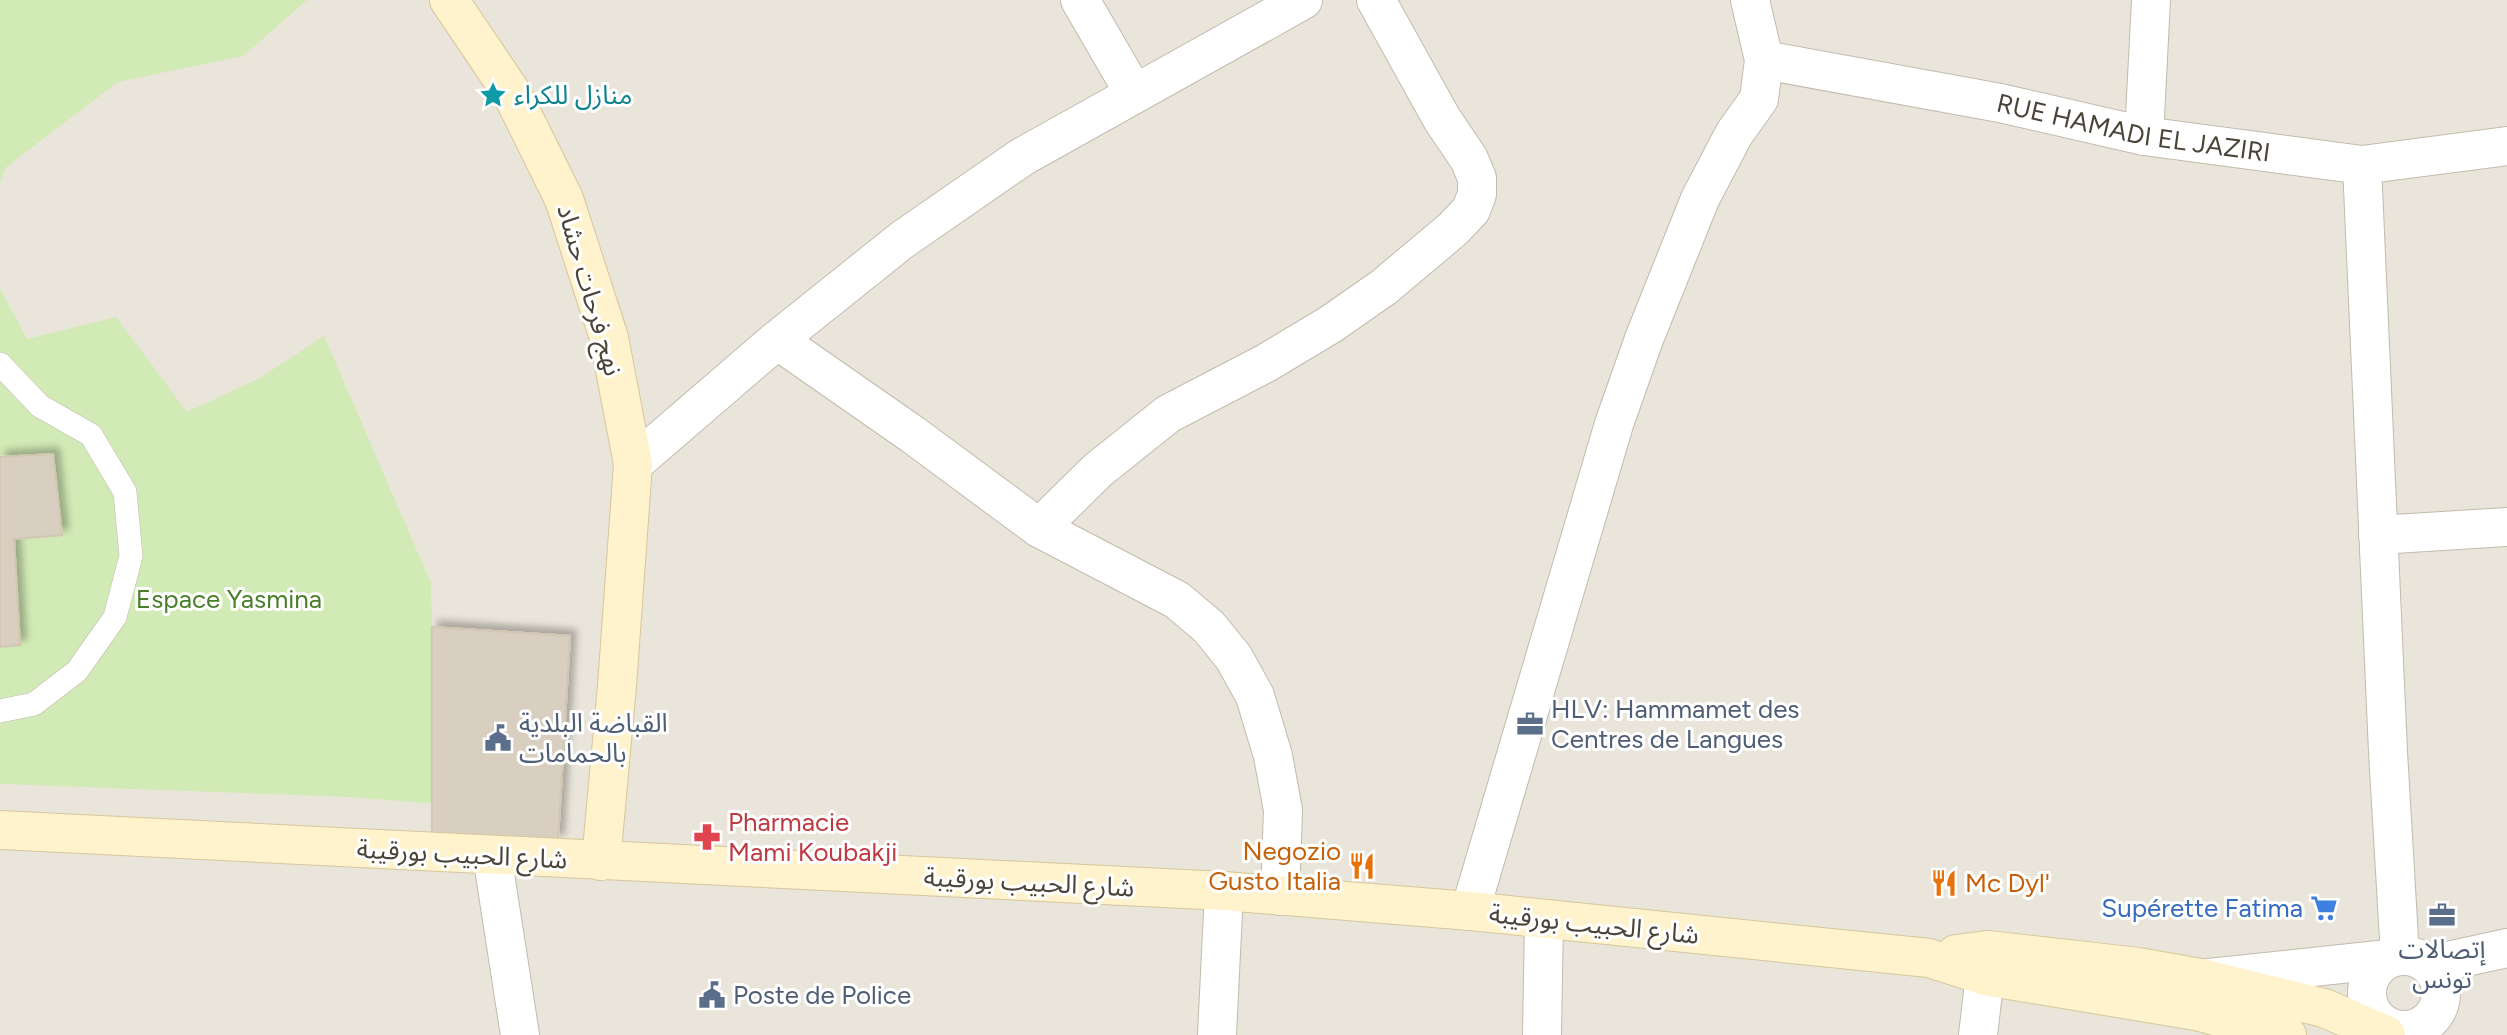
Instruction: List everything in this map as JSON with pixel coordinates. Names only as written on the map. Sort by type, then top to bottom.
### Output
[{"type":"street","name":"نهج فرحات حشاد","points":[[449,0],[511,92],[564,199],[610,338],[633,464],[601,861]]},
{"type":"street","points":[[1080,0],[1134,93]]},
{"type":"street","points":[[633,464],[777,340],[902,240],[1022,157],[1303,0]]},
{"type":"street","points":[[1039,528],[1098,470],[1168,414],[1266,363],[1331,324],[1384,287],[1453,229],[1471,209],[1477,194],[1477,178],[1469,159],[1442,119],[1376,0]]},
{"type":"street","points":[[1470,911],[1618,412],[1662,290],[1700,199],[1734,134],[1759,99],[1764,60],[1750,0]]},
{"type":"street","points":[[2144,136],[2151,0]]},
{"type":"street","name":"RUE HAMADI EL JAZIRI","points":[[1764,60],[2000,103],[2144,136],[2362,165],[2507,146]]},
{"type":"street","points":[[2362,165],[2388,752],[2406,960]]},
{"type":"street","points":[[777,340],[912,434],[1039,528],[1177,600],[1209,627],[1234,658],[1255,696],[1276,770],[1283,810],[1280,896]]},
{"type":"street","points":[[2378,535],[2507,527]]},
{"type":"street","name":"شارع الحبيب بورقيبة","points":[[0,830],[1224,891],[1470,911],[1987,963],[2138,967],[2201,978],[2324,1008],[2388,1031]]},
{"type":"street","points":[[492,855],[520,1035]]},
{"type":"street","points":[[1217,1035],[1224,891]]},
{"type":"street","points":[[1542,1035],[1544,919]]},
{"type":"street","name":"شارع الحبيب بورقيبة","points":[[2201,978],[2507,948]]},
{"type":"street","points":[[2406,960],[2437,977],[2441,991],[2440,1005],[2432,1018],[2420,1026],[2388,1031],[2371,1009],[2367,995],[2369,981],[2376,968],[2406,960]]},
{"type":"street","points":[[1978,1035],[1987,963]]},
{"type":"street","name":"شارع الحبيب بورقيبة","points":[[1987,963],[2196,1011],[2287,1035]]},
{"type":"lane","points":[[0,364],[40,406],[91,435],[125,492],[131,556],[115,617],[77,671],[34,704],[0,710]]},
{"type":"shaded area","points":[[0,0],[2507,0],[2507,1035],[0,1035]]},
{"type":"green space","points":[[0,0],[307,0],[243,56],[118,82],[5,168],[0,184]]},
{"type":"green space","name":"Espace Yasmina","points":[[0,288],[27,339],[116,317],[187,412],[260,378],[324,336],[431,583],[436,804],[351,797],[0,784]]},
{"type":"building","points":[[53,454],[62,535],[14,539],[20,645],[0,647],[0,457]]},
{"type":"building","name":"القباضة البلدية بالحمامات","points":[[432,627],[570,636],[558,840],[432,842]]},
{"type":"place","name":"منازل للكراء","points":[[493,95]]},
{"type":"place","name":"HLV: Hammamet des Centres de Langues","points":[[1530,724]]},
{"type":"place","name":"القباضة البلدية بالحمامات","points":[[498,738]]},
{"type":"place","name":"Pharmacie Mami Koubakji","points":[[707,837]]},
{"type":"place","name":"Negozio Gusto Italia","points":[[1362,866]]},
{"type":"place","name":"Mc Dyl'","points":[[1944,883]]},
{"type":"place","name":"Supérette Fatima","points":[[2324,908]]},
{"type":"place","name":"إتصالات تونس","points":[[2442,915]]},
{"type":"place","name":"Poste de Police","points":[[712,995]]}]
